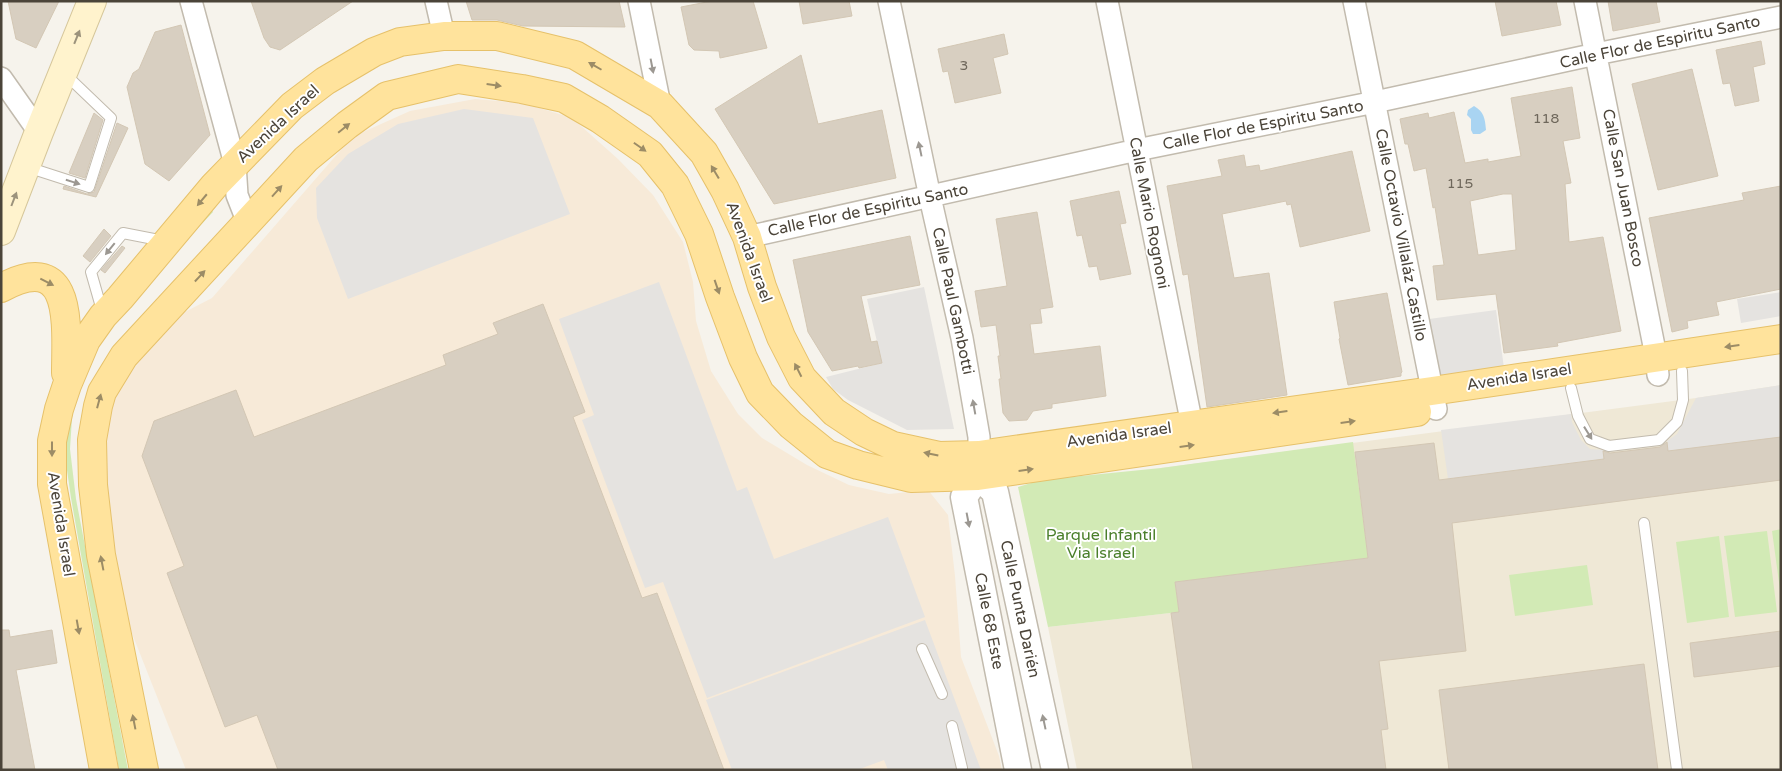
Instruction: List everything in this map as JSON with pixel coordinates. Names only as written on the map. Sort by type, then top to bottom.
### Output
[{"type":"main road","points":[[1,231],[92,1]]},
{"type":"main road","name":"Avenida Israel","points":[[104,770],[52,484],[52,441],[66,385],[86,340],[103,316],[235,164],[292,106],[325,80],[374,52],[400,42],[444,36],[497,36],[575,55],[660,105],[704,153],[726,190],[747,237],[762,287],[781,337],[802,378],[834,412],[864,432],[893,446],[979,465],[1665,368],[1781,358]]},
{"type":"main road","name":"Avenida Israel","points":[[248,224],[306,159],[347,125],[387,96],[458,79],[564,98],[600,119],[650,154],[675,186],[698,234],[720,297],[760,393],[791,425],[827,454],[858,466],[911,478],[1192,425],[1571,388],[1665,368],[1781,339]]},
{"type":"main road","points":[[144,770],[101,555],[93,485],[92,449],[98,406],[102,392],[124,356],[248,224]]},
{"type":"main road","points":[[1,288],[22,279],[34,277],[48,280],[58,290],[64,306],[66,325],[66,385]]},
{"type":"street","points":[[191,1],[235,164],[238,194],[248,224]]},
{"type":"street","points":[[436,1],[444,36]]},
{"type":"street","points":[[639,1],[660,105]]},
{"type":"street","name":"Calle Paul Gambotti","points":[[889,1],[962,338],[979,436],[979,465]]},
{"type":"street","name":"Calle Mario Rognoni","points":[[1107,1],[1192,425]]},
{"type":"street","name":"Calle Octavio Villaláz Castillo","points":[[1354,1],[1434,400]]},
{"type":"street","name":"Calle San Juan Bosco","points":[[1585,1],[1665,368]]},
{"type":"street","name":"Calle Flor de Espiritu Santo","points":[[747,237],[1137,150],[1781,17]]},
{"type":"street","points":[[1,79],[39,132]]},
{"type":"street","name":"Calle 68 Este","points":[[979,465],[964,497],[1000,593],[1018,770]]},
{"type":"street","name":"Calle Punta Darién","points":[[1000,593],[1055,770]]},
{"type":"lane","points":[[26,167],[89,187],[110,118],[63,72]]},
{"type":"lane","points":[[103,316],[91,272],[123,233],[167,241]]},
{"type":"lane","points":[[1571,388],[1578,416],[1590,439],[1609,446],[1659,440],[1677,422],[1683,400],[1665,368]]},
{"type":"lane","points":[[1644,523],[1676,770]]},
{"type":"lane","points":[[922,649],[942,694]]},
{"type":"lane","points":[[952,726],[962,768]]},
{"type":"shaded area","points":[[475,99],[523,103],[572,118],[618,159],[653,195],[683,242],[693,282],[696,321],[711,371],[738,414],[762,438],[807,465],[849,485],[889,494],[928,490],[948,515],[961,657],[999,756],[1002,770],[186,770],[101,555],[92,440],[150,330],[212,298],[352,137],[410,111]]},
{"type":"shaded area","points":[[464,109],[533,118],[570,214],[348,299],[317,218],[316,188],[348,154],[398,124]]},
{"type":"shaded area","points":[[659,282],[737,491],[747,487],[774,559],[888,517],[925,617],[707,698],[663,582],[645,588],[582,420],[594,415],[559,319]]},
{"type":"shaded area","points":[[924,287],[954,429],[907,430],[848,400],[833,389],[826,377],[882,363],[867,299]]},
{"type":"shaded area","points":[[1781,292],[1781,316],[1741,323],[1737,299]]},
{"type":"shaded area","points":[[1496,310],[1504,368],[1440,376],[1435,367],[1429,319]]},
{"type":"shaded area","points":[[1781,385],[1781,770],[1077,770],[1048,627],[1179,612],[1161,468],[1696,398]]},
{"type":"shaded area","points":[[1781,385],[1781,437],[1668,451],[1667,441],[1677,434],[1696,398]]},
{"type":"shaded area","points":[[1571,414],[1572,422],[1581,440],[1590,449],[1603,450],[1604,459],[1448,479],[1441,430]]},
{"type":"shaded area","points":[[925,620],[981,770],[888,770],[884,760],[857,770],[732,770],[706,700]]},
{"type":"green space","points":[[207,203],[213,212],[163,265],[94,347],[80,380],[72,418],[70,449],[76,499],[128,770],[119,770],[71,498],[64,449],[67,416],[93,338]]},
{"type":"green space","name":"Parque Infantil Via Israel","points":[[1353,442],[1368,558],[1175,582],[1179,612],[1048,627],[1018,487],[1041,480],[1161,468]]},
{"type":"green space","points":[[1781,529],[1781,597],[1772,531]]},
{"type":"green space","points":[[1767,531],[1777,612],[1735,617],[1724,536]]},
{"type":"green space","points":[[1719,536],[1729,617],[1687,623],[1676,542]]},
{"type":"green space","points":[[1587,565],[1593,605],[1515,616],[1509,575]]},
{"type":"water","points":[[1474,106],[1482,113],[1484,119],[1486,130],[1480,134],[1473,134],[1471,119],[1467,115],[1468,110]]},
{"type":"building","points":[[8,1],[59,1],[36,48],[16,39]]},
{"type":"building","points":[[251,1],[353,1],[280,50],[270,47],[264,38]]},
{"type":"building","points":[[466,1],[619,1],[625,27],[523,26],[497,20],[472,20]]},
{"type":"building","points":[[712,1],[753,1],[767,48],[720,58],[719,51],[694,50],[689,45],[681,7]]},
{"type":"building","points":[[799,1],[849,1],[852,16],[803,24]]},
{"type":"building","points":[[1495,1],[1556,1],[1561,25],[1502,36]]},
{"type":"building","points":[[1608,1],[1656,1],[1660,22],[1613,31]]},
{"type":"building","points":[[181,25],[210,135],[169,181],[145,164],[127,87],[133,73],[139,69],[155,32]]},
{"type":"building","points":[[1004,34],[1008,54],[993,58],[1001,93],[955,103],[948,71],[943,72],[938,49]]},
{"type":"building","points":[[1761,41],[1765,64],[1753,67],[1759,101],[1735,106],[1730,83],[1723,84],[1716,50]]},
{"type":"building","points":[[801,55],[818,124],[882,110],[896,178],[774,204],[715,109]]},
{"type":"building","points":[[1692,69],[1718,176],[1658,190],[1632,84]]},
{"type":"building","points":[[1572,87],[1580,138],[1563,141],[1571,183],[1565,184],[1569,242],[1603,237],[1621,331],[1557,343],[1558,346],[1504,353],[1496,294],[1437,300],[1433,266],[1444,265],[1435,207],[1433,208],[1426,168],[1414,171],[1408,144],[1405,144],[1400,119],[1428,113],[1429,118],[1454,112],[1465,163],[1488,159],[1488,162],[1521,156],[1511,98]],"holes":[[[1512,194],[1516,250],[1478,255],[1470,201]]]},
{"type":"building","points":[[94,113],[103,120],[85,178],[69,173]]},
{"type":"building","points":[[117,123],[128,128],[96,197],[63,189],[64,186],[87,194],[94,192]]},
{"type":"building","points":[[1352,151],[1370,231],[1300,247],[1291,204],[1287,205],[1286,201],[1222,214],[1234,278],[1269,273],[1287,395],[1207,407],[1188,274],[1183,275],[1167,186],[1222,176],[1218,160],[1244,155],[1246,167],[1259,165],[1260,171]]},
{"type":"building","points":[[1781,186],[1781,289],[1716,302],[1719,315],[1687,321],[1688,328],[1672,332],[1649,218],[1744,200],[1742,193]]},
{"type":"building","points":[[1119,191],[1126,223],[1120,224],[1131,274],[1100,280],[1097,266],[1089,267],[1082,235],[1077,236],[1070,201]]},
{"type":"building","points":[[1037,212],[1053,307],[1040,309],[1042,323],[1030,324],[1034,354],[1100,346],[1106,396],[1052,404],[1052,408],[1033,411],[1027,420],[1009,421],[1003,413],[999,379],[1001,379],[998,356],[1000,356],[996,325],[981,327],[975,291],[1007,286],[996,219]]},
{"type":"building","points":[[104,229],[111,236],[90,262],[83,256]]},
{"type":"building","points":[[910,236],[920,285],[861,296],[871,342],[877,341],[882,363],[832,371],[808,332],[793,260]]},
{"type":"building","points":[[122,246],[125,248],[105,273],[101,270]]},
{"type":"building","points":[[1387,293],[1402,372],[1401,376],[1348,385],[1334,302]]},
{"type":"building","points":[[543,304],[585,412],[573,417],[642,598],[657,593],[724,770],[278,770],[257,715],[225,727],[167,573],[184,566],[142,456],[154,421],[236,390],[254,437],[446,365],[443,355],[498,334],[493,323]]},
{"type":"building","points":[[1781,437],[1781,480],[1452,523],[1466,651],[1379,661],[1388,729],[1381,730],[1386,770],[1193,770],[1171,613],[1179,612],[1175,582],[1368,558],[1355,452],[1434,443],[1439,480],[1604,459],[1603,451],[1610,453],[1660,447],[1667,442],[1668,451]]},
{"type":"building","points":[[1,630],[9,630],[10,637],[52,630],[57,663],[16,670],[35,770],[1,770]]},
{"type":"building","points":[[1781,631],[1781,666],[1694,677],[1690,643]]},
{"type":"building","points":[[1644,664],[1658,770],[1449,770],[1439,690]]}]
